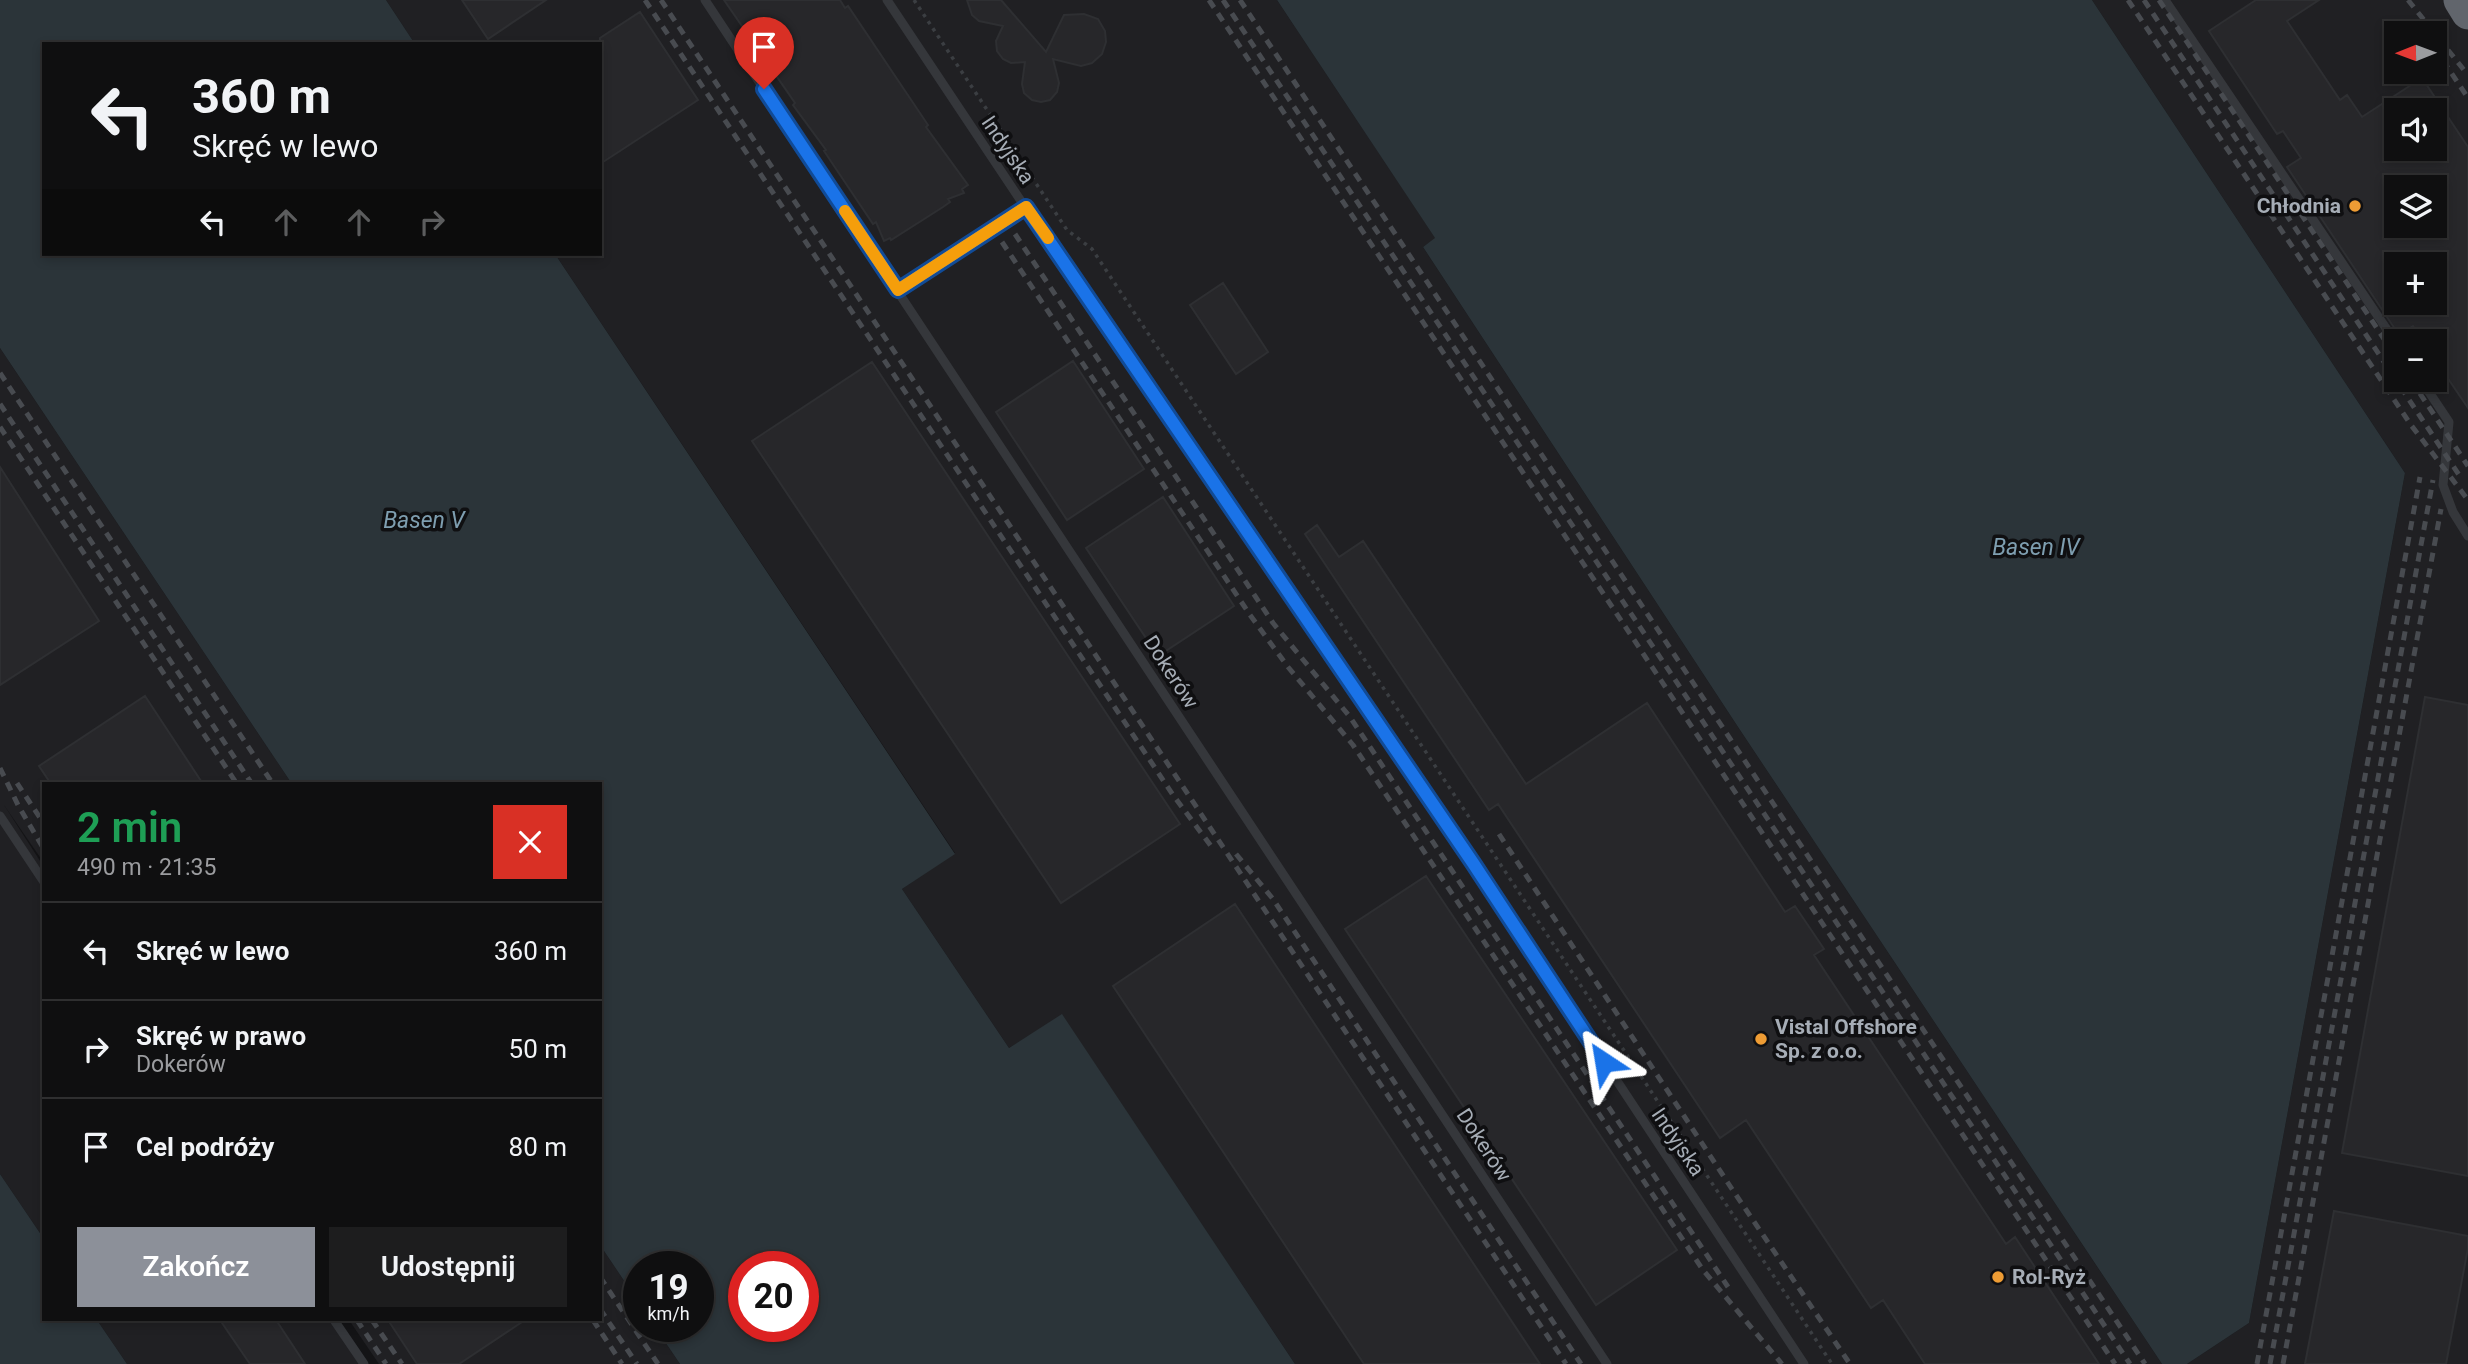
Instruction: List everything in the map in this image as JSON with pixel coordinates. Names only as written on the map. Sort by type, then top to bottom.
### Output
[{"type":"highway","points":[[2460,0],[2468,13]]},
{"type":"lane","name":"Dokerów","points":[[705,0],[1608,1364]]},
{"type":"lane","name":"Indyjska","points":[[887,0],[1473,863],[1804,1364]]},
{"type":"lane","points":[[2165,0],[2387,329]]},
{"type":"lane","points":[[898,290],[1026,207]]},
{"type":"lane","points":[[2429,392],[2449,422],[2443,485],[2453,512],[2468,536]]},
{"type":"lane","points":[[0,816],[42,879]]},
{"type":"lane","points":[[335,1321],[364,1364]]},
{"type":"path","points":[[914,0],[1067,230],[1092,249],[1832,1364]]},
{"type":"shaded area","points":[[386,0],[1277,0],[1436,239],[1423,247],[1740,730],[2162,1364],[1295,1364],[1062,1015],[1009,1048],[902,889],[955,853],[556,256],[602,256],[602,42],[414,42]]},
{"type":"shaded area","points":[[2092,0],[2468,0],[2468,1364],[2187,1364],[2249,1323],[2405,473]]},
{"type":"shaded area","points":[[0,348],[291,782],[42,782],[42,860],[4,805],[42,864],[42,1236],[0,1174]]},
{"type":"shaded area","points":[[602,1248],[623,1279],[623,1342],[665,1342],[680,1364],[379,1364],[350,1321],[602,1321]]},
{"type":"shaded area","points":[[98,1321],[337,1321],[365,1364],[127,1364]]},
{"type":"water","name":"Basen V","points":[[0,0],[386,0],[414,42],[42,42],[42,256],[556,256],[955,854],[902,889],[1009,1048],[1062,1014],[1295,1364],[680,1364],[665,1342],[714,1342],[714,1251],[623,1251],[623,1279],[602,1248],[602,782],[291,782],[0,348]]},
{"type":"water","name":"Basen IV","points":[[1277,0],[2092,0],[2405,473],[2249,1323],[2187,1364],[2162,1364],[1740,730],[1423,247],[1435,238]]},
{"type":"water","points":[[0,1174],[42,1236],[42,1321],[98,1321],[127,1364],[0,1364]]},
{"type":"building","points":[[462,0],[546,0],[488,39]]},
{"type":"building","points":[[724,0],[840,0],[845,8],[848,6],[928,125],[926,127],[968,185],[962,189],[964,193],[948,199],[950,202],[943,207],[891,240],[890,238],[884,241],[876,222],[873,224]]},
{"type":"building","points":[[967,0],[1001,0],[1046,52],[1064,15],[1084,14],[1098,19],[1105,31],[1106,42],[1102,54],[1092,63],[1081,66],[1053,59],[1059,83],[1057,92],[1050,100],[1032,100],[1024,93],[1022,84],[1025,62],[1011,63],[1003,59],[997,51],[996,41],[1003,26],[979,21],[972,15]]},
{"type":"building","points":[[2256,0],[2319,0],[2287,21],[2340,100],[2347,95],[2362,117],[2384,103],[2384,161],[2447,161],[2447,116],[2468,147],[2468,408],[2447,377],[2447,329],[2415,329],[2413,326],[2408,329],[2395,329],[2386,315],[2447,315],[2447,252],[2384,252],[2384,312],[2287,167],[2301,158],[2283,131],[2277,134],[2209,31]]},
{"type":"building","points":[[640,12],[698,100],[602,163],[602,42],[600,38]]},
{"type":"building","points":[[2413,84],[2426,84],[2435,98],[2391,98]]},
{"type":"building","points":[[1223,283],[1268,352],[1236,374],[1190,305]]},
{"type":"building","points":[[1073,361],[1144,469],[1067,520],[996,412]]},
{"type":"building","points":[[872,362],[1180,824],[1061,903],[752,441]]},
{"type":"building","points":[[0,467],[99,621],[0,685]]},
{"type":"building","points":[[1163,497],[1234,606],[1158,656],[1086,548]]},
{"type":"building","name":"Vistal Offshore Sp. z o.o.","points":[[1317,525],[1339,557],[1363,541],[1526,784],[1647,703],[1785,912],[1795,906],[1824,949],[1814,955],[2006,1244],[2015,1237],[2099,1364],[1925,1364],[1883,1300],[1871,1308],[1746,1120],[1720,1138],[1498,804],[1489,810],[1305,534]]},
{"type":"building","points":[[145,696],[202,782],[50,782],[39,766]]},
{"type":"building","points":[[2425,697],[2468,705],[2468,1176],[2342,1153]]},
{"type":"building","points":[[1426,876],[1677,1250],[1596,1305],[1345,929]]},
{"type":"building","points":[[1235,904],[1540,1364],[1364,1364],[1113,986]]},
{"type":"building","points":[[2334,1211],[2468,1236],[2446,1364],[2305,1364]]},
{"type":"building","points":[[221,1321],[277,1321],[305,1364],[250,1364]]},
{"type":"building","points":[[389,1321],[524,1321],[459,1364],[417,1364]]},
{"type":"railway","points":[[645,0],[1173,795],[1211,846]]},
{"type":"railway","points":[[661,0],[1566,1364]]},
{"type":"railway","points":[[1209,0],[2115,1364]]},
{"type":"railway","points":[[1223,0],[2130,1364]]},
{"type":"railway","points":[[1240,0],[2145,1364]]},
{"type":"railway","points":[[2128,0],[2411,425],[2468,500]]},
{"type":"railway","points":[[2144,0],[2459,475]]},
{"type":"railway","points":[[2159,0],[2384,339]]},
{"type":"railway","points":[[2408,0],[2468,75]]},
{"type":"railway","points":[[2447,66],[2468,98]]},
{"type":"railway","points":[[1015,234],[1273,623],[1350,717],[1728,1287]]},
{"type":"railway","points":[[1002,242],[1250,615],[1288,667],[1353,745],[1703,1270],[1782,1364]]},
{"type":"railway","points":[[0,373],[272,782]]},
{"type":"railway","points":[[2419,392],[2468,466]]},
{"type":"railway","points":[[0,404],[251,782]]},
{"type":"railway","points":[[0,427],[236,782]]},
{"type":"railway","points":[[2257,1364],[2420,477]]},
{"type":"railway","points":[[2270,1364],[2433,480]]},
{"type":"railway","points":[[2283,1364],[2441,509]]},
{"type":"railway","points":[[0,768],[42,846]]},
{"type":"railway","points":[[17,783],[42,821]]},
{"type":"railway","points":[[1499,834],[1850,1364]]},
{"type":"railway","points":[[1236,854],[1273,899],[1581,1364]]},
{"type":"railway","points":[[602,1280],[658,1364]]},
{"type":"railway","points":[[602,1312],[637,1364]]},
{"type":"railway","points":[[358,1321],[386,1364]]},
{"type":"railway","points":[[373,1321],[402,1364]]},
{"type":"railway","points":[[594,1321],[622,1364]]},
{"type":"slow traffic","points":[[845,211],[898,290],[1026,207],[1048,238]]},
{"type":"place","name":"Chłodnia","points":[[2355,206]]},
{"type":"place","name":"Vistal Offshore Sp. z o.o.","points":[[1761,1039]]},
{"type":"place","name":"Rol-Ryż","points":[[1998,1277]]},
{"type":"route","points":[[764,89],[898,290],[1026,207],[1473,863],[1604,1062]]}]
